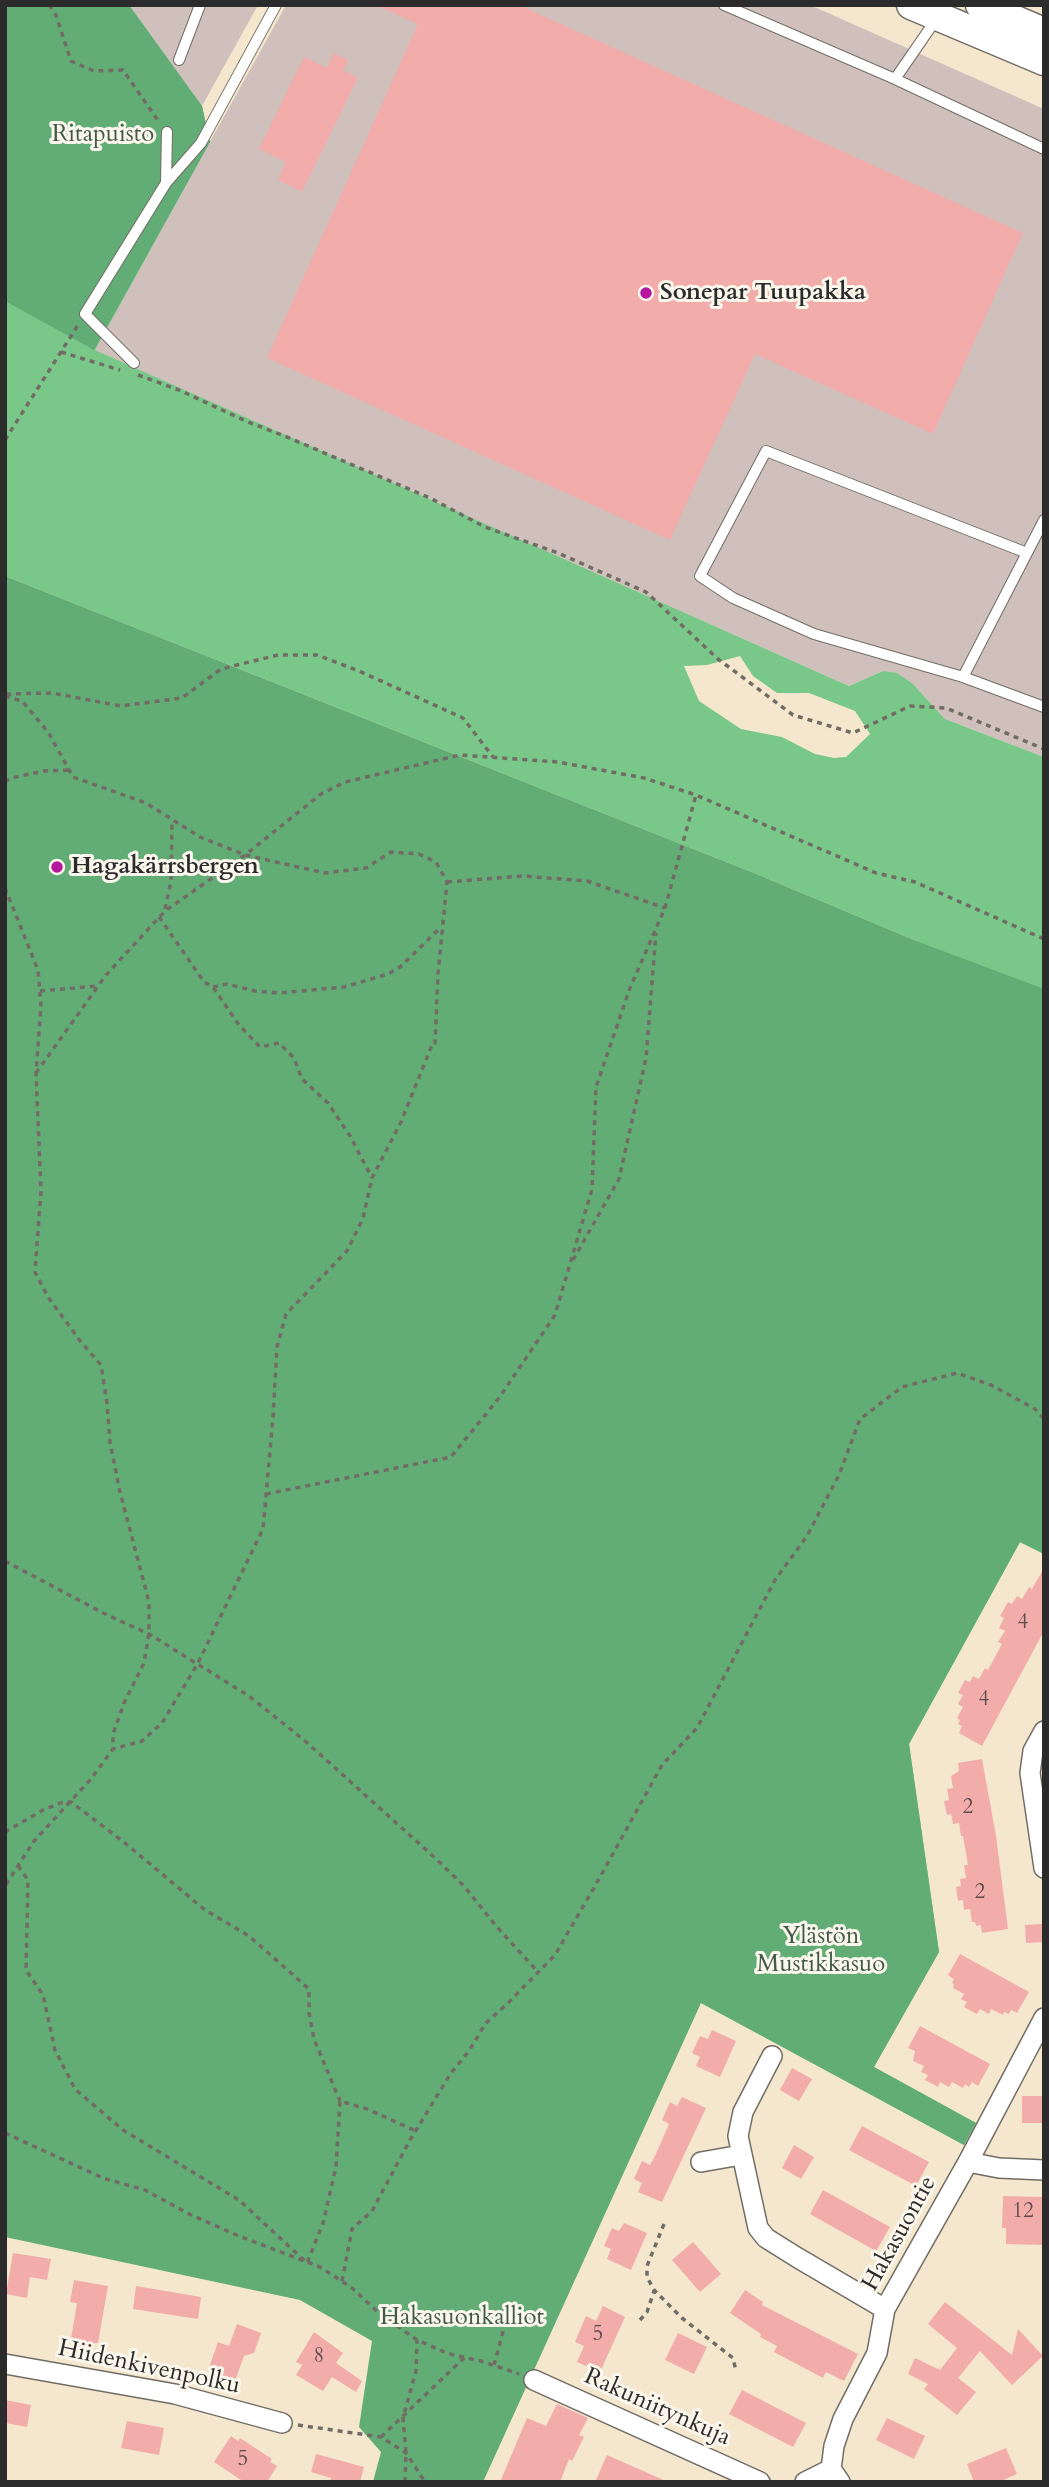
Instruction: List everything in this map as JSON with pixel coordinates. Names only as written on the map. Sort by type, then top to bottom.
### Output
[{"type":"main road","points":[[911,5],[941,11],[1044,61]]},
{"type":"main road","points":[[979,5],[1044,32]]},
{"type":"street","points":[[1044,1731],[1033,1751],[1030,1773],[1044,1868]]},
{"type":"street","name":"Hakasuontie","points":[[835,2475],[834,2446],[843,2419],[877,2353],[885,2308],[968,2161],[1044,2018]]},
{"type":"street","points":[[772,2056],[743,2112],[737,2136],[758,2228],[766,2238],[885,2308]]},
{"type":"street","points":[[701,2162],[741,2155]]},
{"type":"street","points":[[968,2161],[999,2168],[1044,2170]]},
{"type":"street","name":"Hiidenkivenpolku","points":[[5,2364],[175,2394],[282,2423]]},
{"type":"street","name":"Rakuniitynkuja","points":[[534,2380],[760,2482]]},
{"type":"street","points":[[805,2482],[835,2475]]},
{"type":"lane","points":[[179,60],[200,5]]},
{"type":"lane","points":[[134,368],[85,314],[166,183],[201,143],[276,5]]},
{"type":"lane","points":[[724,5],[895,79],[1044,149]]},
{"type":"lane","points":[[895,79],[941,11]]},
{"type":"lane","points":[[166,183],[167,132]]},
{"type":"lane","points":[[1027,553],[766,451],[700,576],[733,598],[814,634],[963,677],[1044,707]]},
{"type":"lane","points":[[963,677],[1044,520]]},
{"type":"path","points":[[49,5],[56,15],[71,61],[94,71],[123,70],[167,132]]},
{"type":"path","points":[[5,440],[85,314]]},
{"type":"path","points":[[61,352],[122,370]]},
{"type":"path","points":[[134,368],[248,422],[430,498],[485,527],[558,553],[646,593],[718,659],[793,715],[853,733],[910,706],[946,708],[1044,749]]},
{"type":"path","points":[[5,695],[52,693],[121,706],[182,698],[221,668],[278,655],[317,655],[463,718],[493,757]]},
{"type":"path","points":[[5,695],[22,701],[48,732],[73,777],[146,803],[172,822],[200,837],[245,855],[325,873],[366,868],[391,852],[419,854],[436,862],[447,882],[441,927],[435,1045],[432,1045],[401,1122],[372,1178],[363,1218],[347,1251],[286,1314],[276,1347],[262,1529],[198,1662],[162,1723],[142,1741],[113,1749],[71,1802],[34,1842],[5,1886]]},
{"type":"path","points":[[36,1073],[98,986],[165,911],[245,855],[321,794],[345,782],[460,755],[580,766],[644,778],[696,795],[876,873],[915,881],[1044,939]]},
{"type":"path","points":[[5,782],[11,778],[44,771],[68,769]]},
{"type":"path","points":[[266,1494],[452,1457],[499,1398],[555,1315],[592,1189],[596,1087],[629,988],[665,908],[696,795]]},
{"type":"path","points":[[165,911],[172,881],[172,822]]},
{"type":"path","points":[[447,882],[522,876],[587,881],[665,908]]},
{"type":"path","points":[[5,888],[38,970],[40,991],[36,1073],[41,1192],[35,1272],[48,1297],[101,1365],[110,1442],[149,1602],[149,1634],[144,1662],[124,1703],[113,1734],[113,1749]]},
{"type":"path","points":[[159,917],[204,982],[213,987],[239,1026],[260,1047],[279,1043],[294,1058],[302,1079],[328,1103],[350,1136],[372,1178]]},
{"type":"path","points":[[213,987],[228,984],[255,991],[279,993],[344,987],[388,974],[400,967],[441,927]]},
{"type":"path","points":[[569,1269],[619,1179],[646,1058],[656,928]]},
{"type":"path","points":[[40,991],[98,986]]},
{"type":"path","points":[[342,2281],[352,2229],[372,2211],[451,2073],[469,2051],[485,2024],[555,1955],[600,1880],[662,1765],[697,1728],[775,1580],[807,1536],[839,1475],[860,1419],[902,1387],[957,1373],[991,1385],[1035,1409],[1044,1419]]},
{"type":"path","points":[[5,1561],[149,1634],[249,1696],[304,1740],[464,1886],[538,1972]]},
{"type":"path","points":[[5,1832],[43,1810],[71,1802],[205,1910],[248,1936],[280,1961],[309,1989],[309,2013],[314,2039],[340,2101],[336,2132],[336,2167],[323,2222],[307,2263]]},
{"type":"path","points":[[18,1866],[28,1880],[26,1970],[43,1996],[55,2050],[75,2089],[123,2130],[239,2200],[307,2263]]},
{"type":"path","points":[[340,2101],[367,2109],[416,2130]]},
{"type":"path","points":[[5,2133],[103,2178],[145,2190],[191,2215],[320,2267],[417,2340],[449,2354],[494,2365],[534,2380]]},
{"type":"path","points":[[664,2224],[647,2266],[647,2277],[654,2290],[682,2318],[733,2358],[736,2371]]},
{"type":"path","points":[[640,2320],[647,2312],[654,2290]]},
{"type":"path","points":[[494,2365],[504,2328]]},
{"type":"path","points":[[405,2482],[406,2453],[402,2418],[416,2371],[417,2340]]},
{"type":"path","points":[[381,2437],[465,2357]]},
{"type":"path","points":[[282,2423],[381,2437],[406,2453],[425,2482]]},
{"type":"shaded area","points":[[129,5],[258,5],[202,106]]},
{"type":"shaded area","points":[[286,5],[810,5],[1044,109],[1044,757],[945,719],[913,684],[883,671],[849,686],[94,350]]},
{"type":"green space","name":"Ylästön Mustikkasuo","points":[[5,5],[129,5],[202,106],[210,142],[95,350],[849,686],[883,671],[897,673],[913,684],[945,719],[1044,757],[1044,1554],[1020,1542],[909,1744],[939,1952],[874,2067],[976,2123],[964,2145],[701,2003],[919,942],[754,873],[5,576]],"holes":[[[740,656],[753,676],[777,693],[809,693],[855,711],[870,734],[846,757],[834,758],[815,754],[782,737],[741,729],[699,701],[684,666],[707,665]]]},
{"type":"green space","name":"Ritapuisto","points":[[5,5],[129,5],[202,106],[210,142],[94,350],[5,301]]},
{"type":"green space","points":[[5,576],[754,873],[919,942],[1044,989],[1044,1554],[1020,1542],[909,1744],[939,1952],[874,2067],[976,2123],[964,2145],[701,2003],[483,2482],[373,2482],[381,2452],[359,2427],[372,2341],[300,2300],[5,2237]]},
{"type":"building","name":"Sonepar Tuupakka","points":[[375,5],[519,5],[1023,233],[933,434],[755,354],[670,540],[267,358],[418,24]]},
{"type":"building","points":[[334,53],[348,60],[343,70],[358,78],[302,192],[278,180],[286,162],[259,149],[304,57],[327,68]]},
{"type":"building","points":[[1044,1568],[1044,1631],[982,1746],[959,1733],[962,1726],[958,1724],[960,1720],[957,1718],[963,1707],[958,1704],[963,1695],[958,1693],[965,1680],[970,1682],[973,1676],[979,1679],[985,1668],[988,1670],[1002,1644],[998,1642],[1005,1631],[999,1628],[1004,1618],[1000,1616],[1008,1602],[1012,1604],[1017,1596],[1022,1599],[1029,1587],[1032,1589]]},
{"type":"building","points":[[982,1759],[996,1836],[1008,1929],[982,1933],[981,1925],[976,1926],[975,1922],[972,1922],[970,1909],[964,1910],[963,1900],[958,1901],[956,1887],[961,1886],[960,1879],[966,1878],[964,1865],[968,1865],[959,1823],[953,1824],[951,1814],[947,1815],[944,1801],[949,1800],[947,1789],[953,1788],[951,1776],[959,1771],[958,1763]]},
{"type":"building","points":[[1043,1924],[1044,1942],[1026,1943],[1025,1925]]},
{"type":"building","points":[[960,1954],[1029,1992],[1017,2013],[1011,2010],[1009,2014],[1004,2012],[1003,2015],[991,2009],[989,2014],[980,2009],[977,2014],[964,2007],[967,2002],[961,1999],[964,1994],[953,1988],[954,1979],[948,1975]]},
{"type":"building","points":[[920,2026],[990,2064],[978,2086],[972,2082],[969,2087],[965,2084],[963,2088],[952,2082],[949,2087],[940,2082],[938,2087],[925,2080],[928,2075],[921,2072],[924,2066],[913,2061],[915,2051],[908,2048]]},
{"type":"building","points":[[712,2030],[736,2041],[720,2077],[696,2066],[700,2057],[692,2053],[700,2036],[708,2039]]},
{"type":"building","points":[[792,2068],[812,2079],[799,2101],[780,2090]]},
{"type":"building","points":[[1022,2096],[1044,2096],[1044,2123],[1022,2123]]},
{"type":"building","points":[[682,2097],[706,2108],[662,2202],[638,2192],[642,2183],[634,2179],[642,2161],[650,2165],[655,2156],[669,2124],[662,2120],[670,2102],[677,2106]]},
{"type":"building","points":[[862,2126],[929,2162],[916,2186],[849,2150]]},
{"type":"building","points":[[794,2145],[814,2157],[801,2179],[782,2168]]},
{"type":"building","points":[[823,2190],[890,2227],[876,2251],[810,2214]]},
{"type":"building","points":[[1003,2196],[1044,2197],[1044,2245],[1006,2244],[1006,2228],[1002,2228]]},
{"type":"building","points":[[624,2223],[647,2233],[631,2270],[607,2259],[611,2249],[604,2246],[612,2228],[619,2231]]},
{"type":"building","points":[[693,2242],[721,2274],[700,2292],[672,2260]]},
{"type":"building","points":[[13,2253],[51,2259],[47,2280],[30,2277],[27,2298],[6,2294]]},
{"type":"building","points":[[74,2280],[108,2286],[98,2343],[94,2343],[93,2348],[72,2345],[77,2303],[70,2302]]},
{"type":"building","points":[[136,2286],[201,2297],[198,2319],[133,2309]]},
{"type":"building","points":[[745,2290],[763,2302],[762,2305],[858,2354],[844,2381],[826,2372],[823,2378],[774,2352],[777,2346],[760,2337],[761,2334],[730,2313]]},
{"type":"building","points":[[945,2302],[1012,2355],[1018,2329],[1043,2356],[1012,2385],[980,2351],[958,2378],[976,2392],[957,2415],[924,2389],[928,2384],[908,2374],[915,2358],[940,2370],[957,2348],[928,2324]]},
{"type":"building","points":[[603,2306],[625,2317],[600,2372],[577,2362],[584,2346],[575,2342],[586,2316],[596,2321]]},
{"type":"building","points":[[237,2324],[261,2333],[254,2353],[244,2356],[236,2378],[231,2381],[212,2374],[209,2368],[218,2342],[229,2346]]},
{"type":"building","points":[[314,2332],[343,2353],[336,2363],[362,2381],[356,2392],[332,2377],[323,2391],[296,2375],[302,2365],[296,2362]]},
{"type":"building","points":[[678,2333],[707,2347],[694,2374],[665,2360]]},
{"type":"building","points":[[742,2390],[806,2423],[793,2447],[729,2414]]},
{"type":"building","points":[[5,2400],[31,2405],[27,2427],[5,2423]]},
{"type":"building","points":[[557,2404],[588,2418],[579,2435],[584,2437],[572,2461],[569,2459],[560,2482],[500,2482],[527,2418],[546,2426]]},
{"type":"building","points":[[887,2418],[925,2436],[914,2459],[876,2440]]},
{"type":"building","points":[[127,2421],[164,2428],[159,2455],[121,2448]]},
{"type":"building","points":[[231,2436],[238,2441],[240,2438],[272,2459],[270,2462],[277,2466],[267,2482],[244,2482],[214,2462]]},
{"type":"building","points":[[1006,2448],[1017,2474],[999,2482],[974,2482],[967,2464]]},
{"type":"building","points":[[316,2454],[364,2467],[360,2482],[330,2482],[331,2478],[311,2472]]},
{"type":"building","points":[[607,2455],[668,2482],[595,2482]]},
{"type":"place","name":"Sonepar Tuupakka","points":[[646,293]]},
{"type":"place","name":"Hagakärrsbergen","points":[[57,867]]},
{"type":"park label","name":"Hakasuonkalliot","points":[[462,2318]]}]
